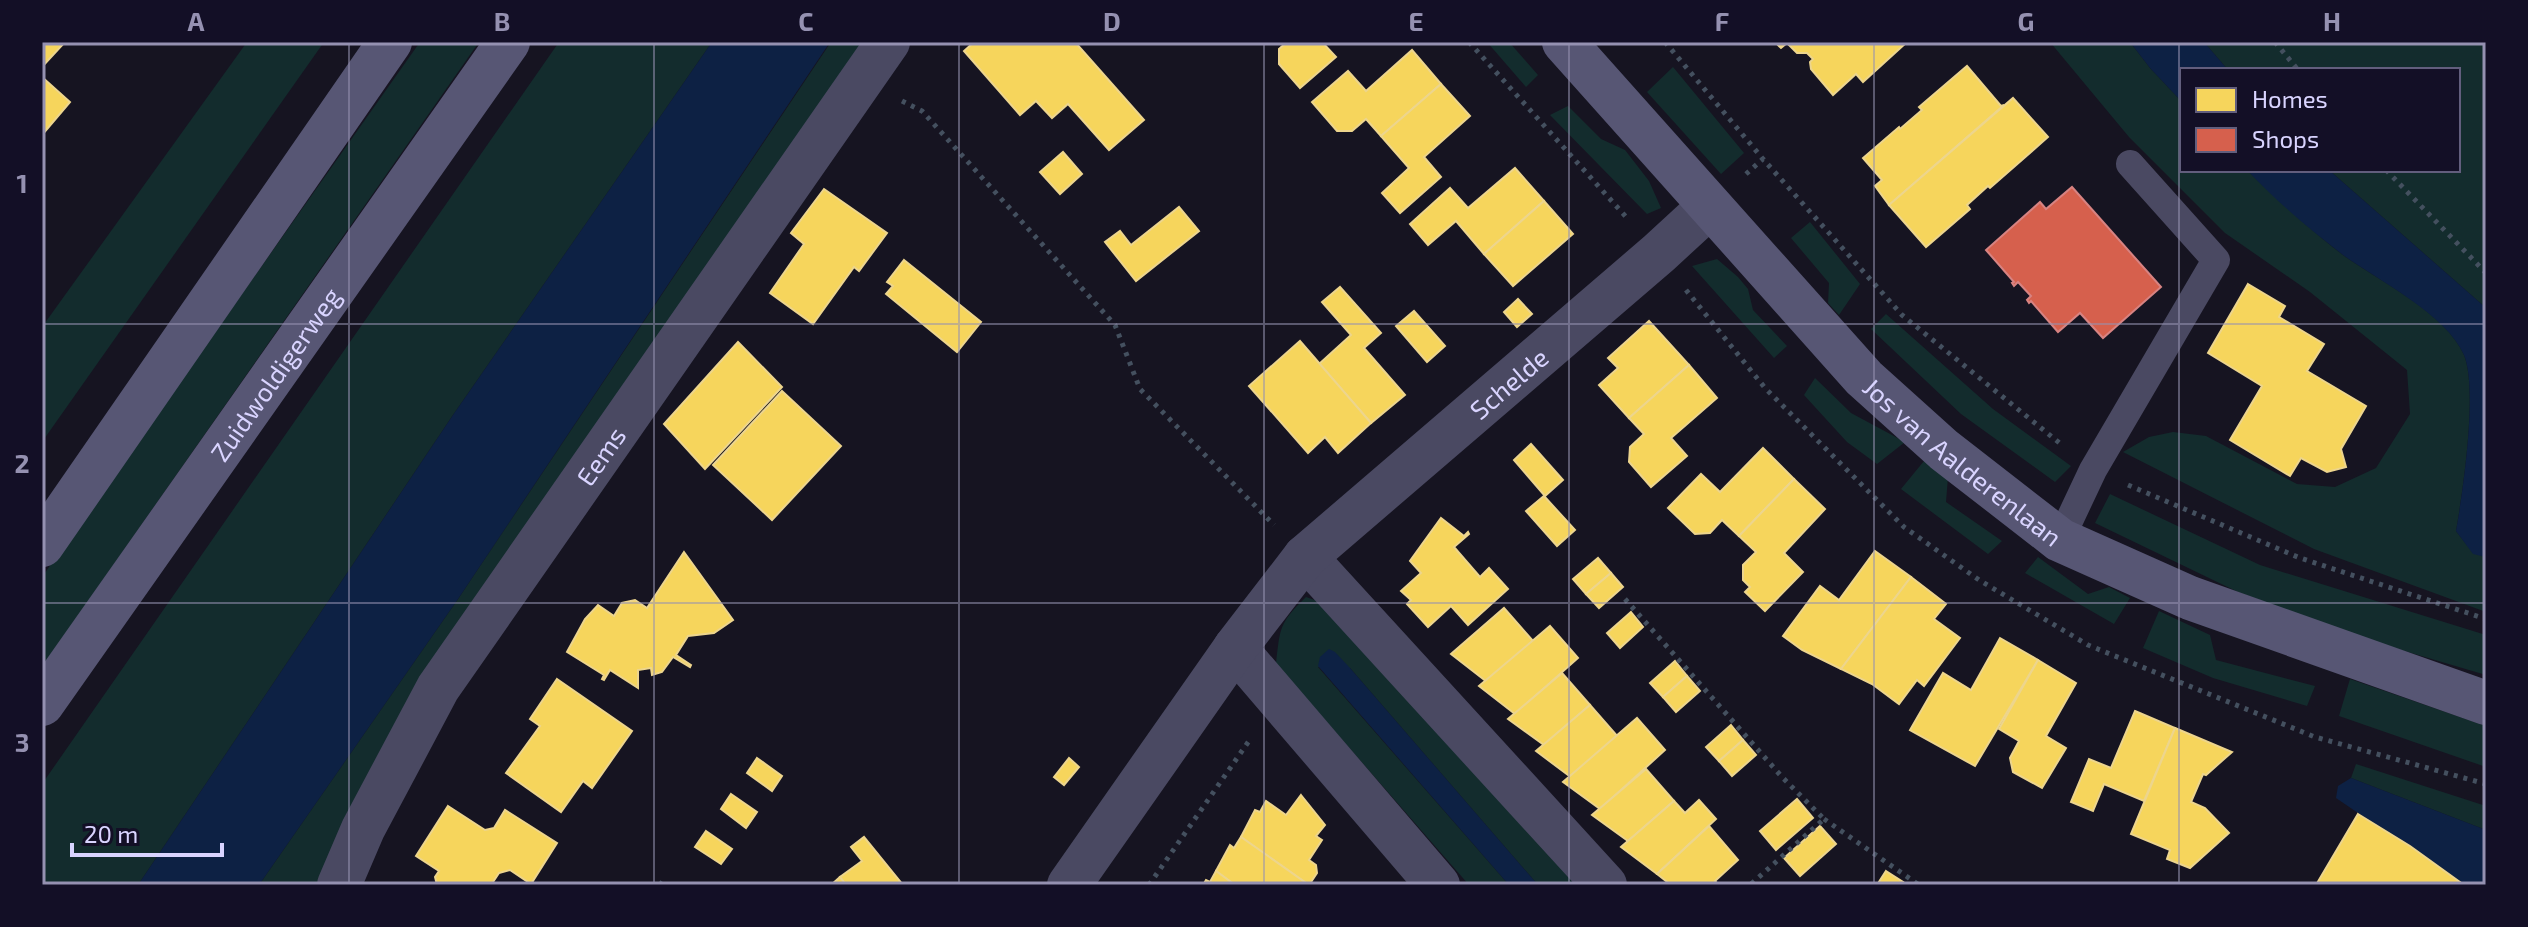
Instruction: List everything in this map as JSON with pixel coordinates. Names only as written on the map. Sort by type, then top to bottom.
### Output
[{"type":"main road","points":[[42,545],[390,42]]},
{"type":"main road","name":"Zuidwoldigerweg","points":[[42,704],[508,42]]},
{"type":"main road","name":"Jos van Aalderenlaan","points":[[1564,42],[1864,378],[1944,450],[2060,540],[2190,598],[2486,703]]},
{"type":"street","name":"Eems","points":[[339,885],[363,829],[438,688],[888,42]]},
{"type":"street","name":"Schelde","points":[[1069,885],[1235,648],[1305,557],[1709,207]]},
{"type":"street","points":[[1305,557],[1605,885]]},
{"type":"street","points":[[1235,648],[1438,885]]},
{"type":"lane","points":[[2060,540],[2093,470],[2216,260],[2130,164]]},
{"type":"path","points":[[1665,42],[1763,159],[1902,315],[2093,470],[2300,558],[2486,619]]},
{"type":"path","points":[[2275,42],[2296,68]]},
{"type":"path","points":[[861,82],[922,111],[1115,325],[1140,389],[1305,557]]},
{"type":"path","points":[[2388,172],[2486,273]]},
{"type":"path","points":[[1625,599],[1782,777],[1824,819],[1919,885]]},
{"type":"path","points":[[1149,885],[1278,699]]},
{"type":"path","points":[[1750,885],[1824,819]]},
{"type":"path","points":[[660,885],[666,877]]},
{"type":"green space","points":[[247,42],[324,42],[42,442],[42,327]]},
{"type":"green space","points":[[420,42],[479,42],[42,667],[42,577]]},
{"type":"green space","points":[[559,42],[712,42],[453,415],[138,885],[42,885],[42,784]]},
{"type":"green space","points":[[831,42],[870,42],[319,885],[259,885],[458,599]]},
{"type":"green space","points":[[1487,42],[1509,42],[1538,75],[1526,87]]},
{"type":"green space","points":[[2050,42],[2130,42],[2180,100],[2180,172],[2249,172],[2330,245],[2410,299],[2443,325],[2455,340],[2464,355],[2470,391],[2468,441],[2456,531],[2473,553],[2486,557],[2486,612],[2314,549],[2123,452],[2149,437],[2173,432],[2206,436],[2297,484],[2335,487],[2376,468],[2410,414],[2407,370],[2310,292],[2225,233],[2129,137]]},
{"type":"green space","points":[[2204,42],[2486,42],[2486,308],[2331,172],[2460,172],[2460,68],[2226,68]]},
{"type":"green space","points":[[1673,67],[1744,153],[1721,174],[1647,92]]},
{"type":"green space","points":[[1568,106],[1601,139],[1625,150],[1649,181],[1661,208],[1647,214],[1550,115]]},
{"type":"green space","points":[[1810,222],[1860,284],[1839,315],[1828,303],[1829,283],[1791,238]]},
{"type":"green space","points":[[1717,259],[1748,289],[1753,310],[1787,346],[1774,358],[1692,266]]},
{"type":"green space","points":[[1886,314],[1993,409],[2071,466],[2055,482],[1961,414],[1871,329]]},
{"type":"green space","points":[[1815,378],[1851,413],[1905,442],[1877,464],[1847,442],[1804,395]]},
{"type":"green space","points":[[1924,461],[1948,477],[1946,502],[2002,541],[1988,554],[1901,489]]},
{"type":"green space","points":[[2110,494],[2260,565],[2486,635],[2486,675],[2374,642],[2238,592],[2095,523]]},
{"type":"green space","points":[[2038,557],[2088,594],[2109,587],[2130,598],[2114,624],[2025,573]]},
{"type":"green space","points":[[1306,597],[1332,606],[1582,885],[1538,885],[1350,668],[1318,667],[1509,885],[1469,885],[1276,664],[1282,627],[1290,613]]},
{"type":"green space","points":[[2159,611],[2210,635],[2216,660],[2315,686],[2307,706],[2213,678],[2143,648]]},
{"type":"green space","points":[[2350,679],[2486,726],[2486,767],[2339,716]]},
{"type":"green space","points":[[2356,764],[2486,806],[2486,830],[2351,778]]},
{"type":"water","points":[[712,42],[830,42],[458,599],[259,885],[138,885],[453,415]]},
{"type":"water","points":[[2130,42],[2204,42],[2226,68],[2180,68],[2180,100]]},
{"type":"water","points":[[2249,172],[2331,172],[2486,308],[2486,557],[2473,554],[2456,531],[2468,441],[2470,391],[2464,355],[2443,326],[2427,312],[2343,255],[2281,204]]},
{"type":"water","points":[[1329,649],[1350,668],[1538,885],[1509,885],[1318,666],[1320,657]]},
{"type":"water","points":[[2351,778],[2486,830],[2486,885],[2464,885],[2336,798],[2338,786]]},
{"type":"building: Homes","points":[[42,42],[65,42],[42,67]]},
{"type":"building: Homes","points":[[974,42],[1075,42],[1144,120],[1109,150],[1068,104],[1052,118],[1036,101],[1020,115],[964,51]]},
{"type":"building: Homes","points":[[1287,42],[1322,42],[1336,57],[1300,88],[1279,64],[1279,49]]},
{"type":"building: Homes","points":[[1775,42],[1907,42],[1863,82],[1856,74],[1833,95],[1811,69],[1813,59],[1807,53],[1797,53],[1787,43],[1781,48]]},
{"type":"building: Homes","points":[[1412,50],[1441,84],[1381,136],[1366,119],[1352,131],[1337,131],[1312,102],[1348,71],[1366,91]]},
{"type":"building: Homes","points":[[1967,66],[2001,106],[2004,105],[1889,205],[1875,186],[1882,180],[1863,158],[1922,110],[1919,107]]},
{"type":"building: Homes","points":[[42,77],[70,102],[42,135]]},
{"type":"building: Homes","points":[[1441,84],[1470,116],[1424,157],[1441,177],[1400,213],[1382,193],[1409,168],[1381,136]]},
{"type":"building: Homes","points":[[2013,98],[2048,137],[1990,188],[1988,186],[1967,205],[1970,209],[1926,247],[1889,205]]},
{"type":"building: Homes","points":[[1063,152],[1082,174],[1060,194],[1040,172]]},
{"type":"building: Homes","points":[[1515,168],[1544,201],[1484,254],[1456,221],[1428,245],[1410,224],[1450,188],[1468,208]]},
{"type":"building: Homes","points":[[824,189],[887,233],[859,271],[854,267],[813,324],[770,293],[804,244],[791,233]]},
{"type":"building: Homes","points":[[1544,201],[1573,234],[1513,286],[1484,254]]},
{"type":"building: Homes","points":[[1179,207],[1199,231],[1136,281],[1105,242],[1120,231],[1131,245]]},
{"type":"building: Homes","points":[[904,260],[981,322],[957,352],[886,294],[893,286],[887,282]]},
{"type":"building: Homes","points":[[2248,284],[2285,306],[2279,317],[2324,344],[2307,371],[2366,406],[2341,449],[2346,467],[2327,472],[2301,458],[2290,476],[2230,440],[2262,386],[2208,353]]},
{"type":"building: Homes","points":[[1340,287],[1381,333],[1364,348],[1405,395],[1371,423],[1319,364],[1351,335],[1322,302]]},
{"type":"building: Homes","points":[[1518,299],[1532,314],[1517,327],[1504,312]]},
{"type":"building: Homes","points":[[1414,311],[1445,346],[1427,362],[1396,326]]},
{"type":"building: Homes","points":[[1649,321],[1689,365],[1629,418],[1599,385],[1618,368],[1608,358]]},
{"type":"building: Homes","points":[[1300,341],[1371,423],[1338,453],[1325,437],[1308,453],[1249,386]]},
{"type":"building: Homes","points":[[738,342],[782,387],[705,469],[664,424]]},
{"type":"building: Homes","points":[[1689,365],[1717,398],[1671,438],[1687,456],[1651,487],[1629,462],[1630,447],[1644,434],[1629,418]]},
{"type":"building: Homes","points":[[782,391],[841,446],[772,520],[713,465]]},
{"type":"building: Homes","points":[[1531,444],[1563,480],[1545,496],[1514,460]]},
{"type":"building: Homes","points":[[1763,448],[1794,479],[1739,536],[1722,520],[1710,533],[1695,534],[1668,508],[1701,474],[1720,492]]},
{"type":"building: Homes","points":[[1794,479],[1825,509],[1784,553],[1803,572],[1765,611],[1745,592],[1750,587],[1743,580],[1743,565],[1756,552],[1739,536]]},
{"type":"building: Homes","points":[[1544,496],[1575,530],[1557,546],[1526,511]]},
{"type":"building: Homes","points":[[1441,518],[1464,536],[1468,532],[1454,547],[1480,577],[1489,568],[1508,589],[1468,625],[1451,606],[1428,627],[1407,604],[1411,600],[1401,591],[1421,573],[1410,561]]},
{"type":"building: Homes","points":[[1875,551],[1911,577],[1841,669],[1802,650],[1783,636],[1820,586],[1839,600]]},
{"type":"building: Homes","points":[[684,552],[733,620],[714,633],[688,636],[676,655],[690,667],[673,657],[662,672],[652,675],[651,668],[638,670],[638,688],[610,670],[602,679],[604,675],[567,652],[585,619],[598,605],[614,616],[622,603],[635,600],[647,608]]},
{"type":"building: Homes","points":[[1598,558],[1611,573],[1586,594],[1573,579]]},
{"type":"building: Homes","points":[[1611,573],[1623,587],[1599,608],[1586,594]]},
{"type":"building: Homes","points":[[1911,577],[1946,604],[1934,619],[1960,638],[1924,686],[1917,680],[1899,704],[1872,684],[1841,669]]},
{"type":"building: Homes","points":[[1504,608],[1533,641],[1487,682],[1451,654]]},
{"type":"building: Homes","points":[[1631,612],[1643,627],[1620,648],[1607,633]]},
{"type":"building: Homes","points":[[1550,626],[1578,658],[1515,714],[1479,686]]},
{"type":"building: Homes","points":[[2000,638],[2038,660],[1975,766],[1910,730],[1943,673],[1971,690]]},
{"type":"building: Homes","points":[[2038,660],[2076,683],[2046,736],[2066,748],[2042,788],[2013,772],[2010,758],[2019,741],[1999,729]]},
{"type":"building: Homes","points":[[1675,661],[1687,676],[1663,697],[1650,683]]},
{"type":"building: Homes","points":[[1562,673],[1590,705],[1544,745],[1508,719]]},
{"type":"building: Homes","points":[[1687,676],[1700,691],[1676,712],[1663,697]]},
{"type":"building: Homes","points":[[557,679],[632,731],[592,788],[583,781],[561,812],[506,773],[540,726],[530,719]]},
{"type":"building: Homes","points":[[1590,705],[1618,737],[1572,778],[1536,751]]},
{"type":"building: Homes","points":[[2135,711],[2175,728],[2144,801],[2104,784],[2093,811],[2071,802],[2089,759],[2111,768]]},
{"type":"building: Homes","points":[[1637,718],[1665,750],[1600,809],[1563,782]]},
{"type":"building: Homes","points":[[1731,725],[1743,740],[1719,761],[1706,747]]},
{"type":"building: Homes","points":[[2175,728],[2232,752],[2206,775],[2203,774],[2191,802],[2205,808],[2229,833],[2190,868],[2167,859],[2170,850],[2131,834]]},
{"type":"building: Homes","points":[[1743,740],[1756,755],[1732,776],[1719,761]]},
{"type":"building: Homes","points":[[757,758],[782,776],[772,791],[747,773]]},
{"type":"building: Homes","points":[[1069,758],[1079,767],[1064,785],[1054,777]]},
{"type":"building: Homes","points":[[1646,769],[1674,801],[1628,841],[1592,815]]},
{"type":"building: Homes","points":[[731,794],[757,812],[746,828],[721,809]]},
{"type":"building: Homes","points":[[1301,795],[1325,825],[1316,836],[1322,840],[1309,860],[1316,865],[1317,873],[1309,885],[1241,837],[1255,810],[1260,812],[1266,801],[1286,815]]},
{"type":"building: Homes","points":[[1797,799],[1813,818],[1776,850],[1760,831]]},
{"type":"building: Homes","points":[[1699,800],[1716,819],[1657,874],[1621,847],[1674,801],[1685,813]]},
{"type":"building: Homes","points":[[448,806],[485,830],[494,828],[505,810],[557,843],[531,884],[510,870],[499,873],[491,885],[437,885],[435,877],[439,871],[416,856]]},
{"type":"building: Homes","points":[[2358,814],[2410,846],[2464,885],[2316,885]]},
{"type":"building: Homes","points":[[1709,826],[1738,860],[1715,881],[1718,884],[1671,885],[1657,874]]},
{"type":"building: Homes","points":[[1820,826],[1836,844],[1800,876],[1784,858]]},
{"type":"building: Homes","points":[[706,831],[732,849],[721,864],[695,847]]},
{"type":"building: Homes","points":[[864,837],[903,885],[846,885],[840,877],[862,861],[851,847]]},
{"type":"building: Homes","points":[[1241,837],[1309,885],[1235,885],[1216,871],[1230,845],[1234,848]]},
{"type":"building: Homes","points":[[1216,871],[1235,885],[1203,885],[1206,880],[1210,882]]},
{"type":"building: Homes","points":[[1886,871],[1903,882],[1900,885],[1877,885]]},
{"type":"building: Homes","points":[[840,877],[846,885],[831,885]]},
{"type":"building: Shops","points":[[2072,187],[2161,287],[2103,338],[2080,313],[2058,332],[2031,301],[2029,303],[2027,300],[2031,296],[2018,282],[2014,286],[2014,282],[1986,250],[2040,202],[2046,209]]}]
